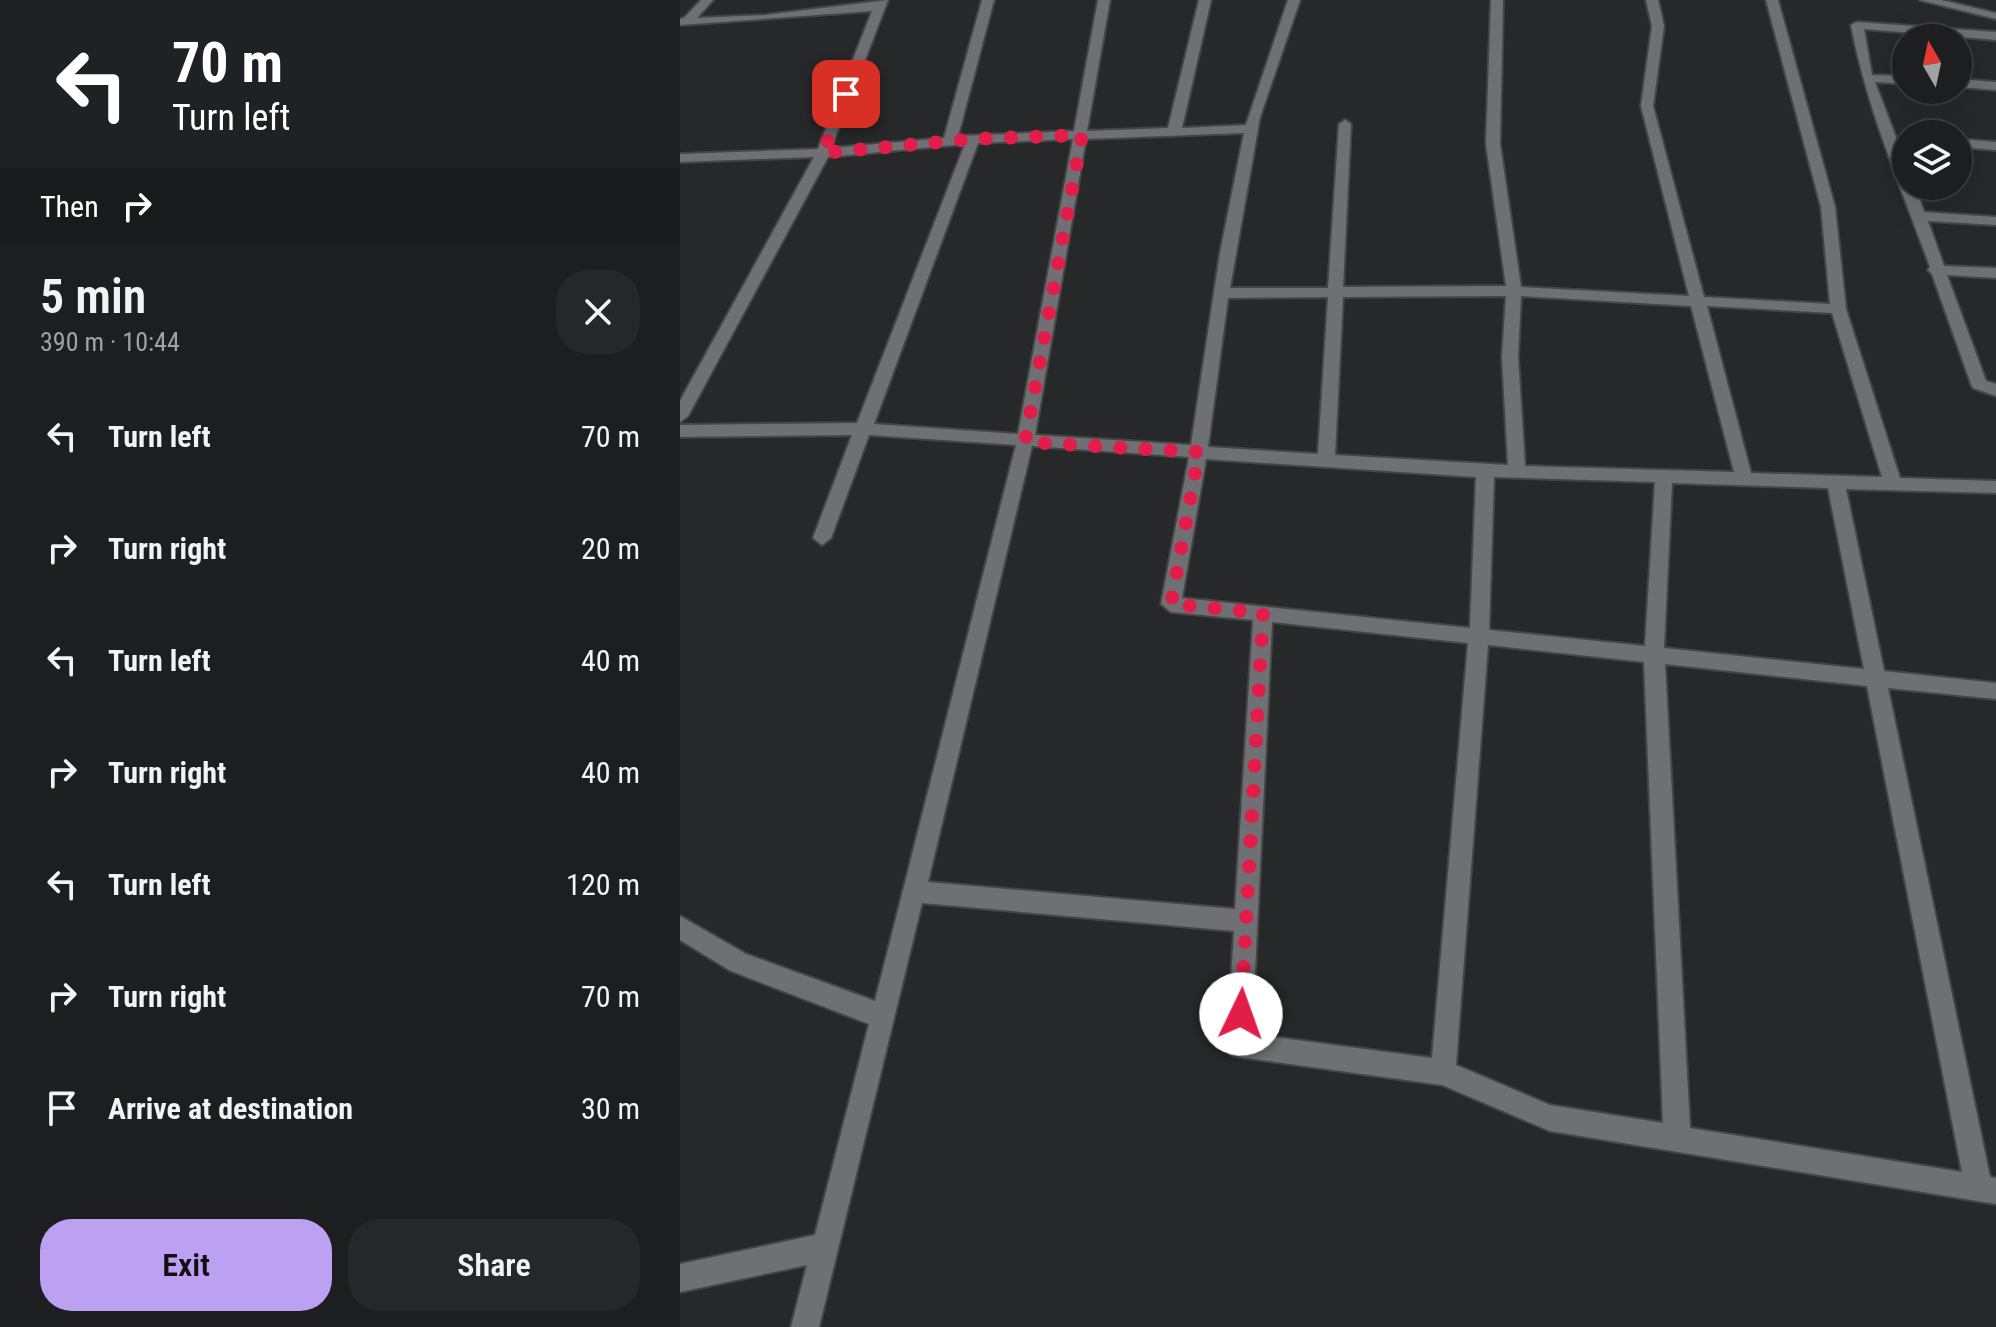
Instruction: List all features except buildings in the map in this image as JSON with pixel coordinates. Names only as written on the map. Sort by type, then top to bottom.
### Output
[{"type":"street","points":[[684,22],[707,0]]},
{"type":"street","points":[[950,141],[988,0]]},
{"type":"street","points":[[805,1327],[1025,442],[1104,0]]},
{"type":"street","points":[[1174,132],[1205,0]]},
{"type":"street","points":[[1294,0],[1252,129],[1171,604],[1996,691]]},
{"type":"street","points":[[1497,0],[1493,55],[1493,144],[1514,291],[1510,357],[1517,471]]},
{"type":"street","points":[[1652,0],[1658,26],[1647,106],[1744,479]]},
{"type":"street","points":[[1772,0],[1828,207],[1838,309],[1893,484]]},
{"type":"street","points":[[1926,0],[1996,16]]},
{"type":"street","points":[[680,416],[823,153],[881,4],[765,18],[684,22]]},
{"type":"street","points":[[1892,146],[1867,78],[1857,25],[1996,36]]},
{"type":"street","points":[[1867,78],[1892,79]]},
{"type":"street","points":[[1972,84],[1996,86]]},
{"type":"street","points":[[1326,460],[1345,124]]},
{"type":"street","points":[[680,158],[823,153],[973,139],[1252,129]]},
{"type":"street","points":[[822,538],[866,429],[973,139]]},
{"type":"street","points":[[1972,144],[1996,146]]},
{"type":"street","points":[[1913,200],[1935,270],[1979,384],[1996,390]]},
{"type":"street","points":[[1919,216],[1996,221]]},
{"type":"street","points":[[1935,270],[1996,273]]},
{"type":"street","points":[[1222,293],[1514,291],[1838,309]]},
{"type":"street","points":[[680,431],[866,429],[1025,442],[1485,470],[1996,487]]},
{"type":"street","points":[[1443,1072],[1479,635],[1485,470]]},
{"type":"street","points":[[1664,477],[1654,653],[1677,1139]]},
{"type":"street","points":[[1263,613],[1239,1045],[1443,1072],[1550,1118],[1987,1190],[1836,482]]},
{"type":"street","points":[[915,892],[1245,921]]},
{"type":"street","points":[[680,927],[739,963],[884,1017]]},
{"type":"street","points":[[680,1278],[826,1247]]},
{"type":"route","points":[[846,94],[823,153],[973,139],[1082,135],[1025,442],[1199,452],[1171,604],[1263,613],[1241,1014]]}]
